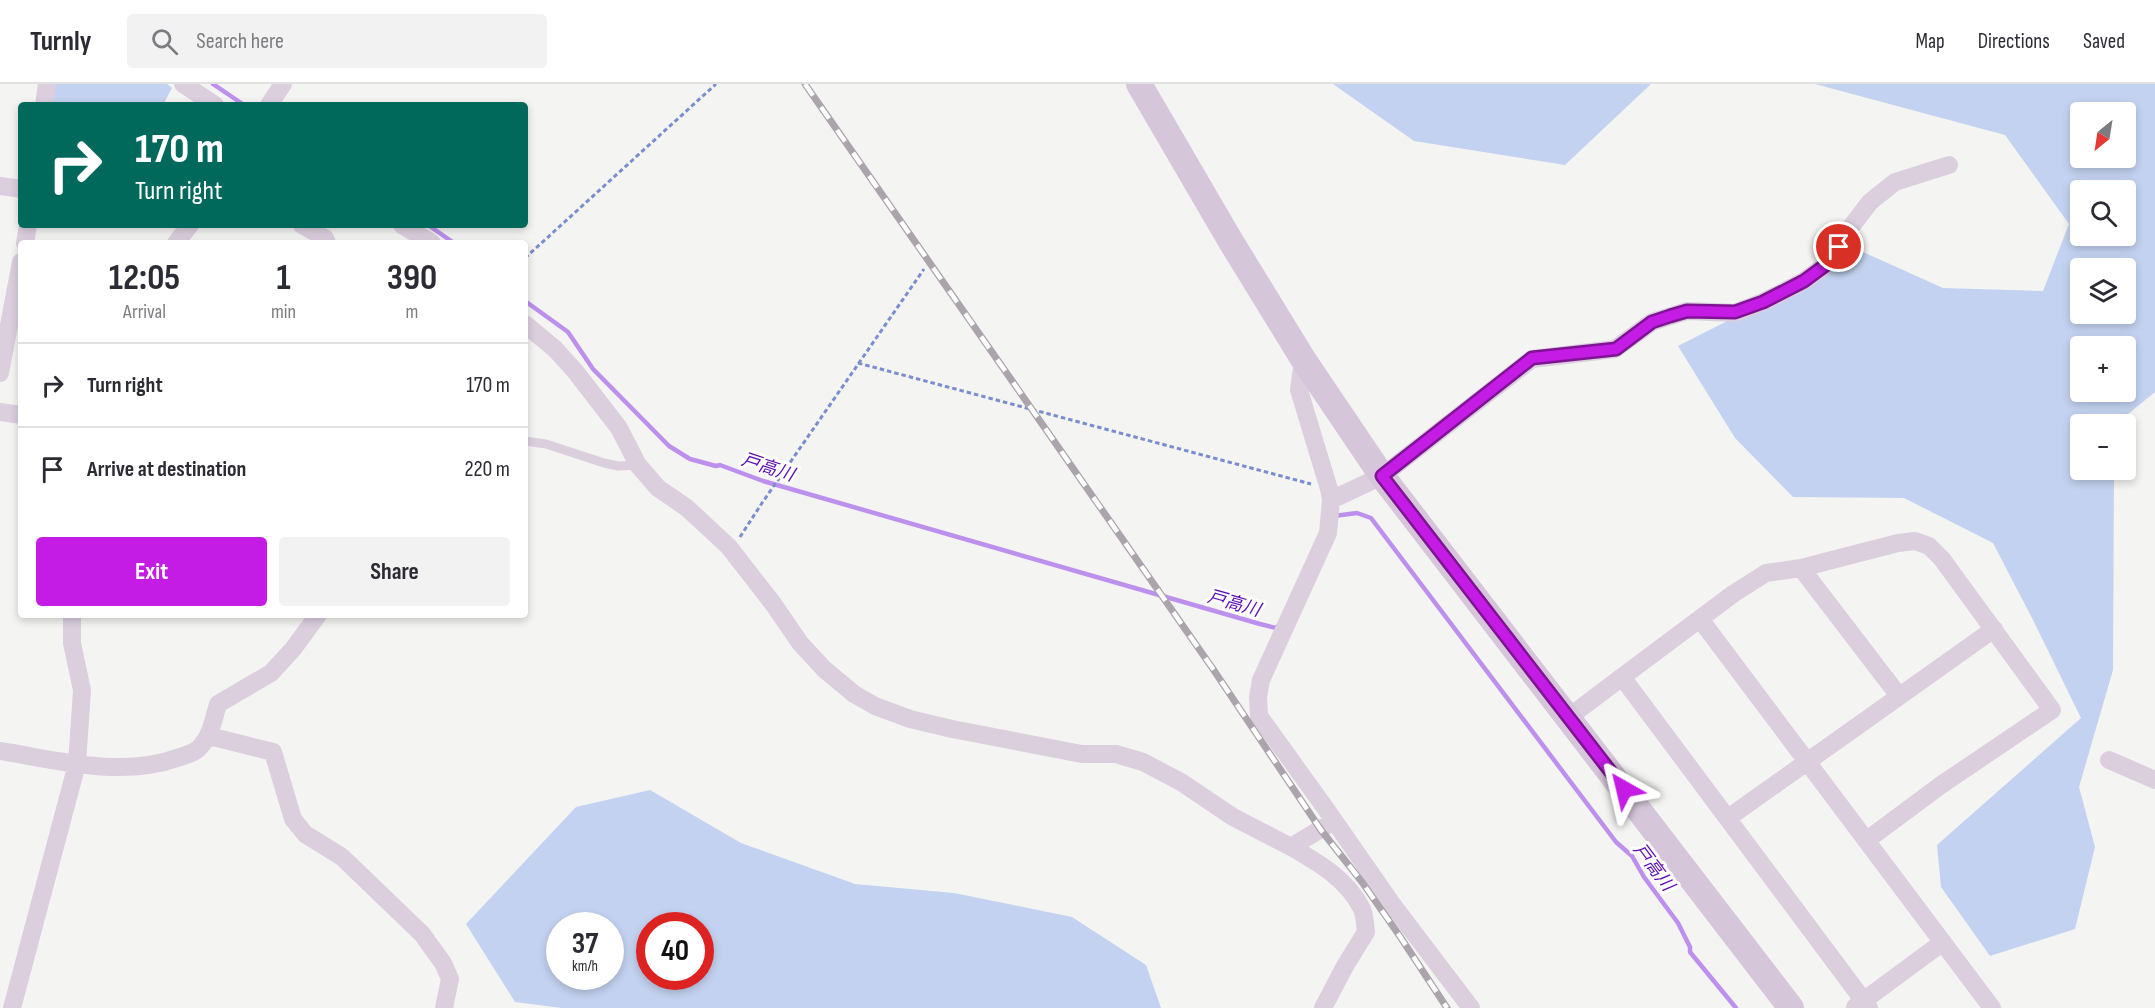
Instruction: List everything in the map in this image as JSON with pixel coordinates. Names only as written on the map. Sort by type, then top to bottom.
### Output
[{"type":"street","points":[[44,102],[47,84]]},
{"type":"street","points":[[183,84],[210,102]]},
{"type":"street","points":[[271,102],[283,84]]},
{"type":"street","points":[[1138,84],[1303,359],[1382,476],[1791,1008]]},
{"type":"street","points":[[1330,495],[1382,476],[1532,358],[1616,349],[1652,322],[1687,311],[1735,312],[1763,302],[1804,281],[1831,261],[1847,232],[1870,202],[1894,182],[1949,165]]},
{"type":"street","points":[[0,186],[18,189]]},
{"type":"street","points":[[178,240],[188,228]]},
{"type":"street","points":[[307,228],[326,240]]},
{"type":"street","points":[[407,228],[427,240]]},
{"type":"street","points":[[0,373],[18,278]]},
{"type":"street","points":[[528,326],[555,349],[575,371],[619,428],[638,465],[658,488],[687,508],[729,547],[800,642],[824,669],[854,694],[875,706],[910,719],[952,729],[1082,754],[1116,754],[1143,762],[1181,782],[1233,817],[1324,866],[1343,882],[1362,910],[1366,932],[1323,1008]]},
{"type":"street","points":[[1303,359],[1299,390],[1330,495],[1328,533],[1261,680],[1258,697],[1259,716],[1392,904],[1471,1008]]},
{"type":"street","points":[[0,412],[18,415]]},
{"type":"street","points":[[1569,717],[1732,594],[1766,573],[1801,568],[1898,543],[1915,541],[1922,543],[1929,546],[1942,559],[2052,710],[1867,840]]},
{"type":"street","points":[[1801,568],[1899,696]]},
{"type":"street","points":[[12,1008],[77,764],[82,690],[72,643],[72,618]]},
{"type":"street","points":[[0,751],[77,764],[141,766],[196,751],[209,736],[218,704],[271,673],[316,618]]},
{"type":"street","points":[[1700,619],[1992,1008]]},
{"type":"street","points":[[1728,818],[1994,629]]},
{"type":"street","points":[[1622,677],[1728,818],[1862,1005],[1944,942]]},
{"type":"street","points":[[209,736],[273,752],[293,819],[305,834],[342,857],[422,934],[443,963],[450,979],[444,1008]]},
{"type":"street","points":[[2109,760],[2155,780]]},
{"type":"street","points":[[1292,847],[1334,821]]},
{"type":"lane","points":[[528,441],[546,444],[618,466],[638,465]]},
{"type":"path","points":[[528,255],[716,84]]},
{"type":"path","points":[[729,547],[743,535],[762,503],[924,269]]},
{"type":"path","points":[[858,363],[1330,495]]},
{"type":"shaded area","points":[[47,84],[167,84],[172,88],[165,102],[44,102]]},
{"type":"shaded area","points":[[1333,84],[1651,84],[1565,165],[1414,141]]},
{"type":"shaded area","points":[[1815,84],[2155,84],[2155,392],[2128,414],[2070,414],[2070,480],[2114,480],[2113,670],[2079,787],[2095,847],[2075,929],[1990,956],[1941,887],[1937,845],[2081,718],[2033,620],[1993,543],[1904,498],[1793,497],[1735,438],[1678,346],[1863,252],[1943,288],[2043,291],[2069,224],[2005,135]]},
{"type":"shaded area","points":[[650,790],[741,843],[855,884],[954,893],[1072,917],[1146,965],[1161,1008],[562,1008],[515,1002],[466,924],[576,807]]},
{"type":"waterway","name":"戸高川","points":[[213,84],[240,102]]},
{"type":"waterway","name":"戸高川","points":[[432,228],[450,240]]},
{"type":"waterway","name":"戸高川","points":[[528,303],[568,332],[593,369],[669,446],[690,459],[720,465],[763,481],[1277,627]]},
{"type":"waterway","name":"戸高川","points":[[1334,516],[1357,513],[1371,518],[1616,842],[1632,856],[1644,877],[1678,923],[1690,947],[1690,952],[1736,1008]]},
{"type":"railway","points":[[805,84],[1213,669],[1321,830],[1362,882],[1399,935],[1447,1008]]},
{"type":"route","points":[[1624,789],[1382,476],[1532,358],[1616,349],[1652,322],[1670,316],[1687,311],[1735,312],[1763,302],[1804,281],[1831,261],[1839,247]]}]
